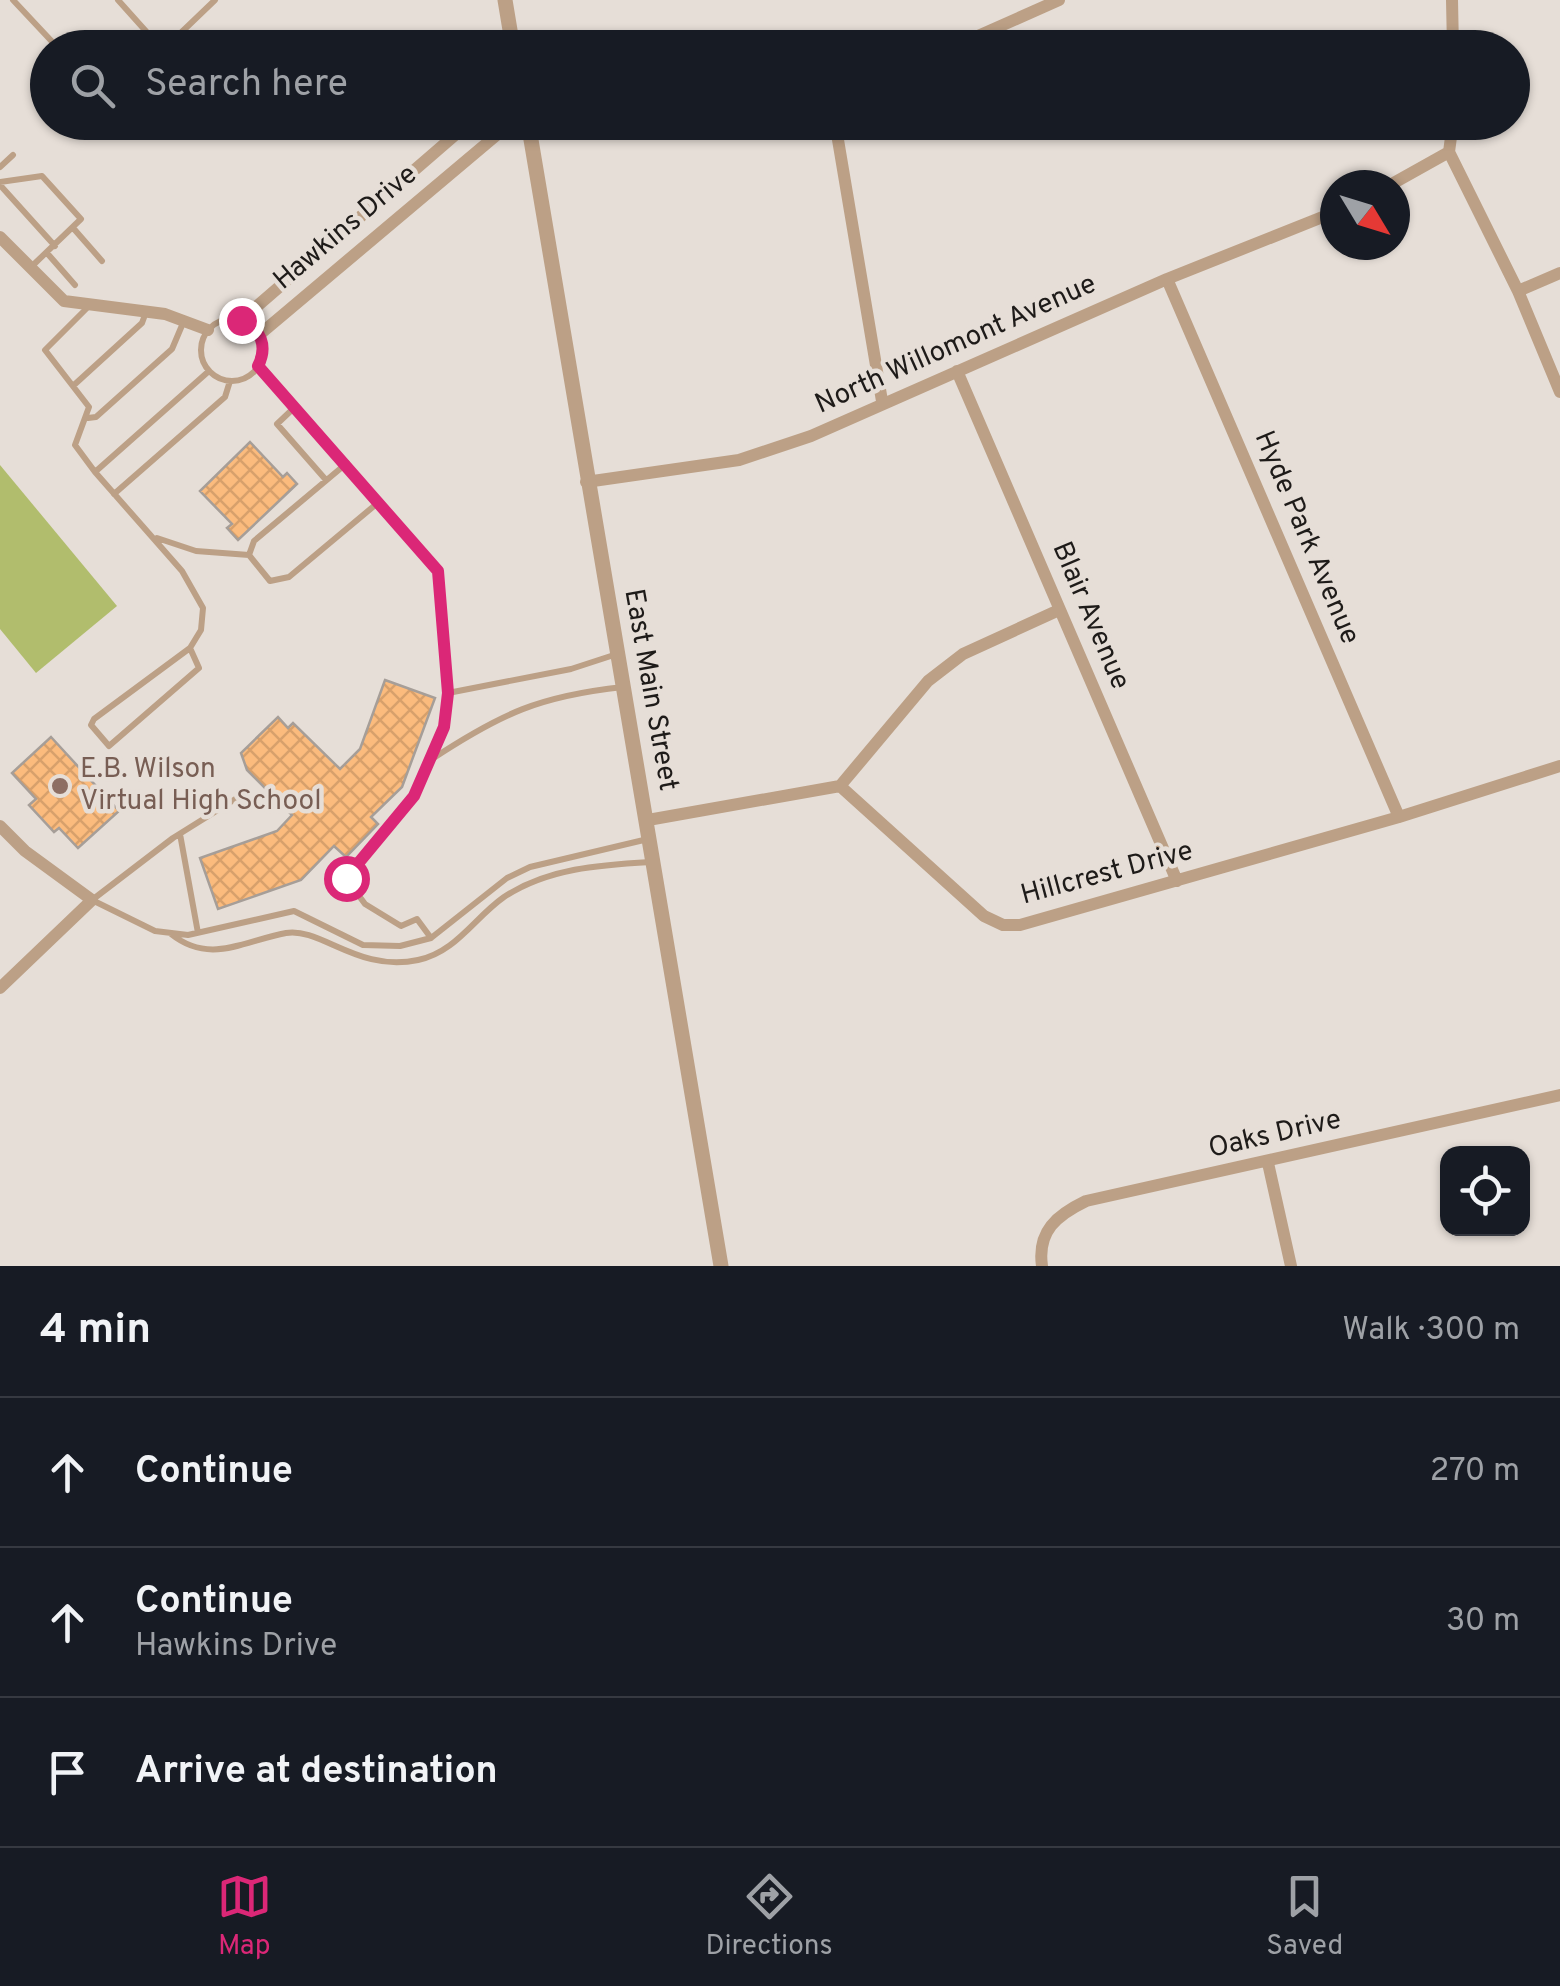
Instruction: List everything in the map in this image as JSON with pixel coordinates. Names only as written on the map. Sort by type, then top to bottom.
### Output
[{"type":"street","points":[[505,0],[511,30]]},
{"type":"street","points":[[992,30],[1059,0]]},
{"type":"street","points":[[1452,0],[1453,30]]},
{"type":"street","name":"Hawkins Drive","points":[[241,320],[449,140]]},
{"type":"street","name":"Hawkins Drive","points":[[260,335],[491,140]]},
{"type":"street","name":"East Main Street","points":[[531,140],[722,1266]]},
{"type":"street","points":[[838,140],[882,402]]},
{"type":"street","points":[[1451,140],[1449,152],[1518,291],[1560,392]]},
{"type":"street","points":[[1410,174],[1449,152]]},
{"type":"street","name":"North Willomont Avenue","points":[[586,482],[738,460],[811,436],[1167,279],[1320,218]]},
{"type":"street","points":[[0,237],[64,300],[146,312],[208,330]]},
{"type":"street","points":[[1518,291],[1560,273]]},
{"type":"street","name":"Hyde Park Avenue","points":[[1167,279],[1399,817]]},
{"type":"street","name":"Blair Avenue","points":[[957,371],[1177,881]]},
{"type":"street","points":[[648,820],[840,786],[940,672],[963,654],[1060,610]]},
{"type":"street","name":"Hillcrest Drive","points":[[840,786],[984,916],[1002,925],[1020,925],[1399,817],[1560,766]]},
{"type":"street","points":[[0,826],[25,851],[92,900],[0,988]]},
{"type":"street","name":"Oaks Drive","points":[[1042,1266],[1044,1234],[1052,1222],[1086,1201],[1560,1095]]},
{"type":"street","points":[[1268,1162],[1292,1266]]},
{"type":"lane","points":[[13,0],[41,30]]},
{"type":"lane","points":[[118,0],[146,30]]},
{"type":"lane","points":[[182,30],[215,0]]},
{"type":"lane","points":[[0,168],[13,155]]},
{"type":"lane","points":[[0,183],[42,176],[79,216],[74,229],[29,269]]},
{"type":"lane","points":[[0,183],[55,246]]},
{"type":"lane","points":[[74,229],[102,261]]},
{"type":"lane","points":[[47,253],[76,285]]},
{"type":"lane","points":[[89,304],[45,350],[89,408],[75,445],[182,571],[203,608],[202,630],[190,648],[94,719],[91,725],[110,746],[199,668],[190,648]]},
{"type":"lane","points":[[74,385],[142,323],[146,312]]},
{"type":"lane","points":[[88,418],[96,416],[172,348],[184,320]]},
{"type":"lane","name":"Hawkins Drive","points":[[208,330],[223,320],[241,320]]},
{"type":"lane","points":[[208,330],[201,346],[208,371],[230,381],[244,379],[258,366],[263,351],[260,335],[241,320]]},
{"type":"lane","points":[[258,366],[438,571],[448,693],[444,727],[414,796],[346,878],[365,904],[401,926],[418,919],[431,938]]},
{"type":"lane","points":[[95,472],[208,371]]},
{"type":"lane","points":[[114,494],[224,397],[230,381]]},
{"type":"lane","points":[[296,406],[277,424],[326,480]]},
{"type":"lane","points":[[248,555],[254,540],[347,463]]},
{"type":"lane","points":[[147,532],[196,551],[248,555],[270,581],[288,577],[380,501]]},
{"type":"lane","points":[[448,693],[571,669],[618,654]]},
{"type":"lane","points":[[432,760],[522,707],[554,696],[624,687]]},
{"type":"lane","points":[[237,798],[180,834],[92,900],[141,925],[170,933],[198,933],[294,911],[363,944],[400,946],[431,938],[507,878],[530,867],[650,838]]},
{"type":"lane","points":[[180,834],[198,933]]},
{"type":"lane","points":[[170,933],[184,944],[212,952],[291,932],[369,961],[408,962],[452,945],[504,898],[531,884],[578,867],[654,862]]},
{"type":"green space","points":[[0,465],[117,606],[36,673],[0,629]]},
{"type":"building","points":[[250,442],[283,477],[287,473],[297,484],[238,540],[227,528],[232,524],[200,491]]},
{"type":"building","points":[[385,680],[435,698],[402,787],[371,817],[378,824],[346,857],[334,846],[301,880],[218,909],[200,858],[277,831],[292,815],[247,770],[241,753],[278,717],[288,728],[293,723],[340,769],[360,749]]},
{"type":"building","name":"E.B. Wilson Virtual High School","points":[[51,737],[119,811],[78,848],[59,828],[54,832],[29,805],[36,799],[12,773]]},
{"type":"place","name":"E.B. Wilson Virtual High School","points":[[60,786]]},
{"type":"route","points":[[241,320],[260,335],[263,351],[258,366],[428,554],[438,571],[448,693],[444,727],[414,796],[346,878]]}]
